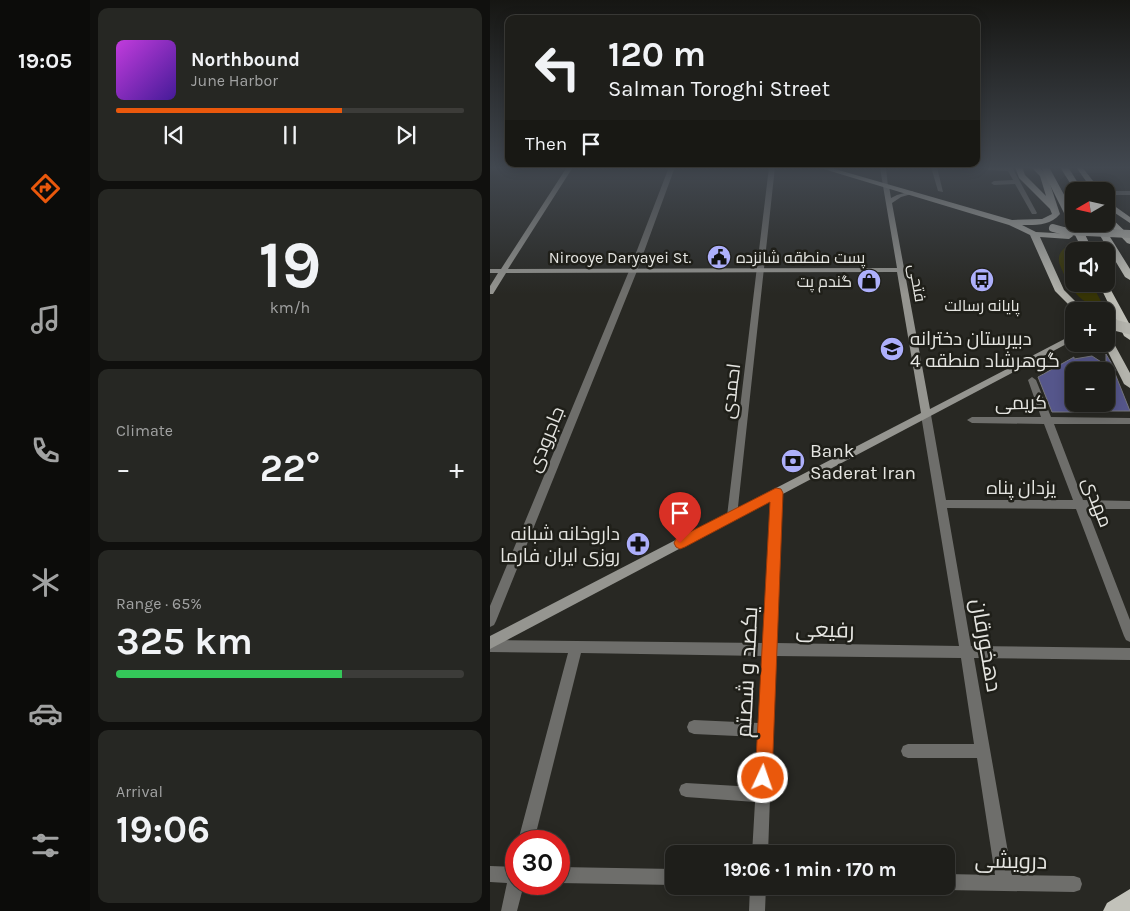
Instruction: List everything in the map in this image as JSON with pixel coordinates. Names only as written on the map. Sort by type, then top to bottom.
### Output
[{"type":"highway","points":[[1115,225],[1130,240]]},
{"type":"highway","points":[[1103,232],[1130,276]]},
{"type":"highway","points":[[1108,292],[1130,336]]},
{"type":"main road","points":[[490,292],[543,210]]},
{"type":"main road","name":"فتحی","points":[[890,210],[926,415]]},
{"type":"main road","points":[[969,210],[1012,222],[1034,234],[1102,236],[1130,240]]},
{"type":"main road","points":[[1012,222],[1044,222],[1055,216],[1054,210]]},
{"type":"main road","points":[[1115,210],[1128,221]]},
{"type":"main road","points":[[1044,222],[1053,228],[1064,231],[1130,234]]},
{"type":"main road","points":[[1034,234],[1060,290],[1071,302]]},
{"type":"main road","name":"Nirooye Daryayei St.","points":[[490,271],[901,270]]},
{"type":"main road","points":[[1115,325],[1130,329]]},
{"type":"main road","points":[[490,644],[1065,341]]},
{"type":"main road","points":[[1113,352],[1130,384]]},
{"type":"street","points":[[633,271],[656,210]]},
{"type":"street","name":"احمدی","points":[[732,516],[768,210]]},
{"type":"street","name":"جاجرودی","points":[[490,621],[633,271]]},
{"type":"street","name":"مهدی","points":[[1032,380],[1130,636]]},
{"type":"street","name":"دهخورقان","points":[[926,415],[1005,883]]},
{"type":"street","name":"کریمی","points":[[972,420],[1130,421]]},
{"type":"street","name":"یکصد و شصتم","points":[[760,845],[776,493]]},
{"type":"street","name":"یزدان پناه","points":[[941,504],[1130,505]]},
{"type":"street","name":"رفیعی","points":[[490,644],[576,647],[1130,654]]},
{"type":"street","points":[[529,830],[576,647]]},
{"type":"street","points":[[694,727],[765,730]]},
{"type":"street","points":[[908,751],[983,751]]},
{"type":"street","points":[[686,790],[762,795]]},
{"type":"street","points":[[490,874],[505,874]]},
{"type":"street","points":[[570,875],[665,877]]},
{"type":"street","name":"درویشی","points":[[955,882],[1074,884]]},
{"type":"street","points":[[509,911],[513,895]]},
{"type":"street","points":[[757,911],[758,895]]},
{"type":"shaded area","points":[[1065,248],[1065,277],[1059,261],[1062,250]]},
{"type":"shaded area","points":[[1074,292],[1096,292],[1101,302],[1085,302]]},
{"type":"building","points":[[1106,354],[1111,362],[1106,362]]},
{"type":"building","points":[[1092,356],[1101,362],[1065,362],[1074,357],[1074,359]]},
{"type":"building","points":[[1065,362],[1065,412],[1052,412],[1038,377]]},
{"type":"building","points":[[1115,374],[1130,411],[1115,411]]},
{"type":"place","name":"پست منطقه شانزده","points":[[719,257]]},
{"type":"place","name":"پایانه رسالت","points":[[982,280]]},
{"type":"place","name":"گندم پت","points":[[869,281]]},
{"type":"place","name":"دبیرستان دخترانه گوهرشاد منطقه 4","points":[[892,349]]},
{"type":"place","name":"Bank Saderat Iran","points":[[793,461]]},
{"type":"place","name":"داروخانه شبانه روزی ایران فارما","points":[[638,544]]},
{"type":"route","points":[[680,543],[776,493],[763,778]]}]
